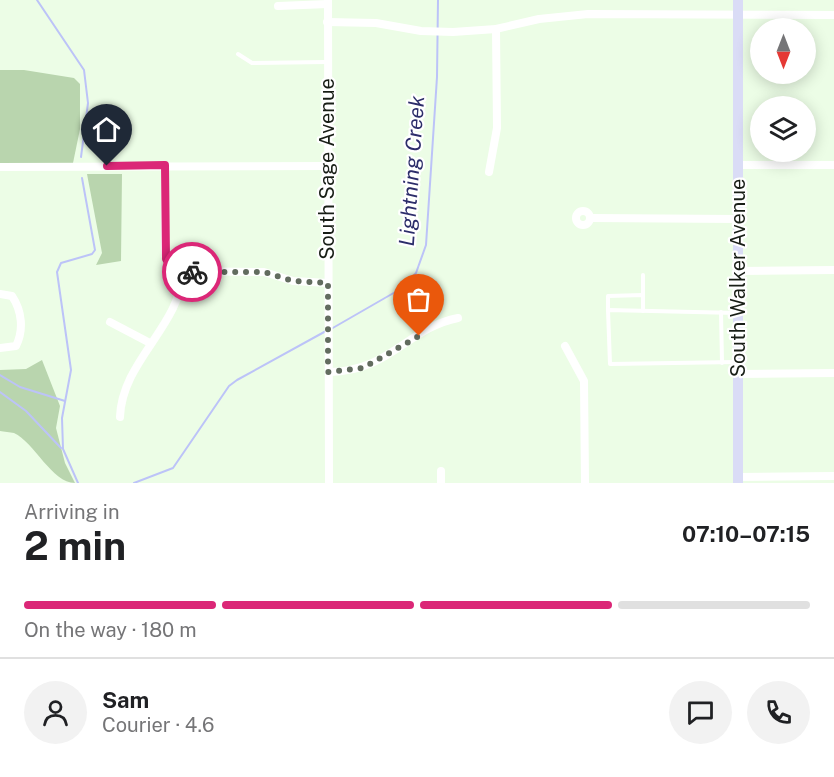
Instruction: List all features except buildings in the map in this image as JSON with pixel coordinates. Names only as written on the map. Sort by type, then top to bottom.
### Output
[{"type":"main road","name":"South Walker Avenue","points":[[738,0],[738,480]]},
{"type":"street","points":[[278,6],[328,2]]},
{"type":"street","name":"South Sage Avenue","points":[[328,2],[329,483]]},
{"type":"street","points":[[327,22],[376,23],[421,31],[453,32],[496,29],[539,19],[588,14],[834,15]]},
{"type":"street","points":[[489,172],[497,128],[496,29]]},
{"type":"street","points":[[165,165],[166,259],[175,271],[264,272],[293,281],[328,283]]},
{"type":"street","points":[[738,165],[834,165]]},
{"type":"street","points":[[0,167],[327,166]]},
{"type":"street","points":[[590,218],[738,219]]},
{"type":"street","points":[[738,271],[834,270]]},
{"type":"street","points":[[120,417],[125,386],[181,293],[182,272]]},
{"type":"street","points":[[0,294],[12,296],[18,304],[21,326],[16,346],[0,348]]},
{"type":"street","points":[[328,372],[363,368],[400,348],[432,324],[458,318]]},
{"type":"street","points":[[110,322],[150,343]]},
{"type":"street","points":[[566,346],[584,381],[585,483]]},
{"type":"street","points":[[738,368],[834,373]]},
{"type":"street","points":[[441,471],[441,483]]},
{"type":"street","points":[[738,480],[834,476]]},
{"type":"lane","points":[[238,54],[252,63],[327,62]]},
{"type":"lane","points":[[643,275],[643,311]]},
{"type":"lane","points":[[643,296],[608,296],[610,364],[722,363],[738,368]]},
{"type":"lane","points":[[608,310],[738,313]]},
{"type":"lane","points":[[722,312],[722,363]]},
{"type":"green space","points":[[0,70],[24,70],[74,78],[80,84],[80,129],[73,163],[0,164]]},
{"type":"green space","points":[[87,174],[122,174],[121,261],[96,265],[102,253]]},
{"type":"green space","points":[[42,360],[60,406],[56,428],[65,463],[75,483],[67,481],[51,470],[29,445],[14,433],[0,431],[0,370],[26,369]]},
{"type":"waterway","points":[[37,0],[84,70],[88,103],[81,157]]},
{"type":"waterway","name":"Lightning Creek","points":[[331,329],[404,287],[416,273],[426,245],[437,77],[438,0]]},
{"type":"waterway","points":[[78,483],[63,449],[62,418],[71,370],[57,272],[61,263],[92,254],[95,250],[82,178]]},
{"type":"waterway","name":"Lightning Creek","points":[[134,483],[173,468],[229,386],[326,331]]},
{"type":"waterway","points":[[0,375],[20,387],[65,401]]},
{"type":"waterway","points":[[0,392],[26,411],[61,448]]},
{"type":"way so far","points":[[192,272],[236,270],[264,272],[309,284],[328,283],[328,372],[358,370],[373,364],[419,336]]},
{"type":"route","points":[[107,166],[165,165],[166,259],[175,271],[192,272]]}]
